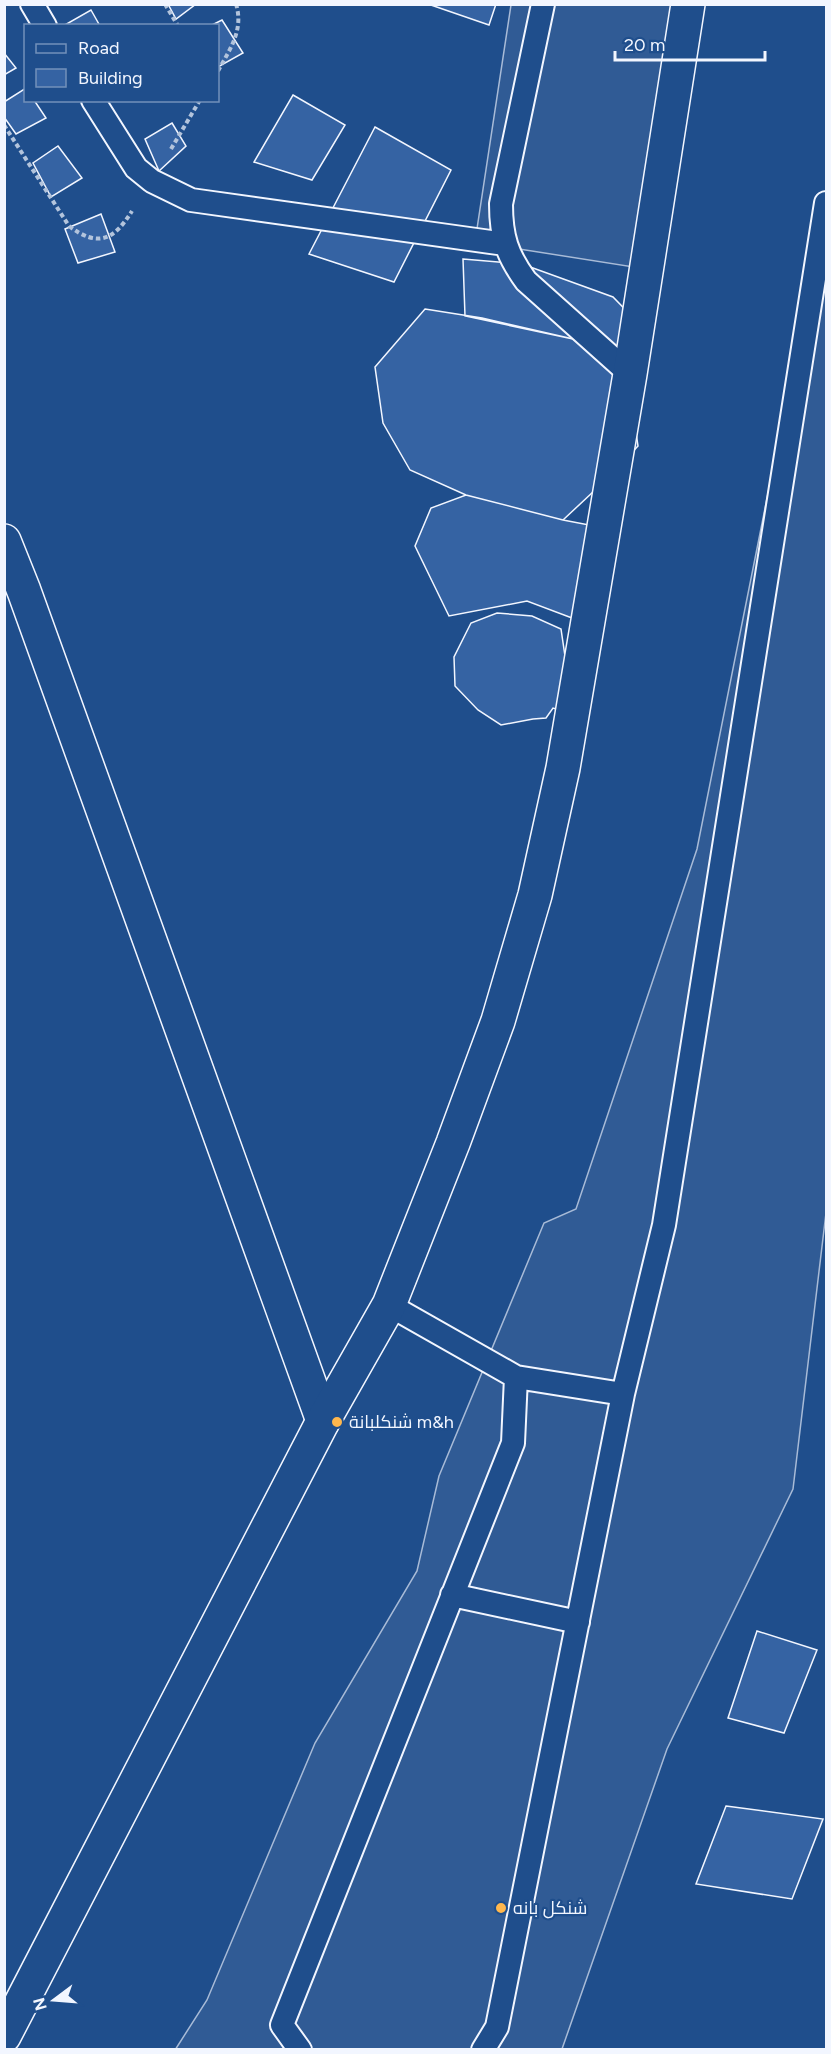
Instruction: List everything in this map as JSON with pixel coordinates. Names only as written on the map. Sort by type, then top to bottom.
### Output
[{"type":"street","points":[[4,2036],[323,1421],[389,1305],[498,1021],[535,895],[563,768],[630,374],[688,4]]},
{"type":"street","points":[[4,541],[323,1421]]},
{"type":"lane","points":[[32,4],[44,24]]},
{"type":"lane","points":[[543,4],[501,204],[505,244],[513,264],[526,281],[630,374]]},
{"type":"lane","points":[[94,102],[136,168],[152,181],[191,200],[505,244]]},
{"type":"lane","points":[[483,2049],[497,2027],[623,1394],[664,1225],[826,203]]},
{"type":"lane","points":[[389,1305],[516,1377],[623,1394]]},
{"type":"lane","points":[[300,2049],[282,2025],[513,1443],[516,1377]]},
{"type":"lane","points":[[452,1594],[578,1622]]},
{"type":"path","points":[[165,4],[177,24]]},
{"type":"path","points":[[219,69],[235,42],[239,13],[236,4]]},
{"type":"shaded area","points":[[511,5],[686,5],[646,269],[475,242]]},
{"type":"shaded area","points":[[826,227],[826,1213],[793,1489],[667,1749],[562,2049],[175,2050],[207,2000],[315,1743],[417,1571],[439,1476],[544,1223],[576,1209],[697,849],[792,373]]},
{"type":"building","points":[[168,4],[196,4],[176,19]]},
{"type":"building","points":[[428,4],[496,4],[489,25]]},
{"type":"building","points":[[91,10],[99,24],[66,24]]},
{"type":"building","points":[[222,20],[243,53],[219,66],[219,24],[214,24]]},
{"type":"building","points":[[4,53],[16,68],[4,75]]},
{"type":"building","points":[[24,89],[24,102],[35,102],[46,118],[16,134],[4,117],[4,102]]},
{"type":"building","points":[[293,95],[345,125],[312,180],[254,162]]},
{"type":"building","points":[[172,123],[186,146],[159,171],[145,139]]},
{"type":"building","points":[[375,127],[451,170],[394,282],[309,254]]},
{"type":"building","points":[[58,146],[82,178],[51,197],[33,163]]},
{"type":"building","points":[[101,214],[115,252],[78,263],[65,229]]},
{"type":"building","points":[[463,259],[522,264],[613,297],[648,333],[607,364],[573,339],[465,316]]},
{"type":"building","points":[[425,309],[482,318],[573,339],[628,379],[638,446],[563,520],[466,495],[410,470],[383,423],[375,367]]},
{"type":"building","points":[[466,495],[563,520],[605,528],[572,618],[527,601],[449,616],[415,546],[431,508]]},
{"type":"building","points":[[497,613],[532,616],[561,629],[565,656],[572,677],[563,711],[553,708],[546,718],[501,725],[478,710],[455,686],[454,657],[471,623]]},
{"type":"building","points":[[757,1631],[817,1650],[784,1733],[728,1718]]},
{"type":"building","points":[[726,1806],[823,1819],[792,1899],[696,1884]]},
{"type":"place","name":"شنكلبانة m&h","points":[[337,1422]]},
{"type":"place","name":"شنكل بانه","points":[[501,1908]]}]
